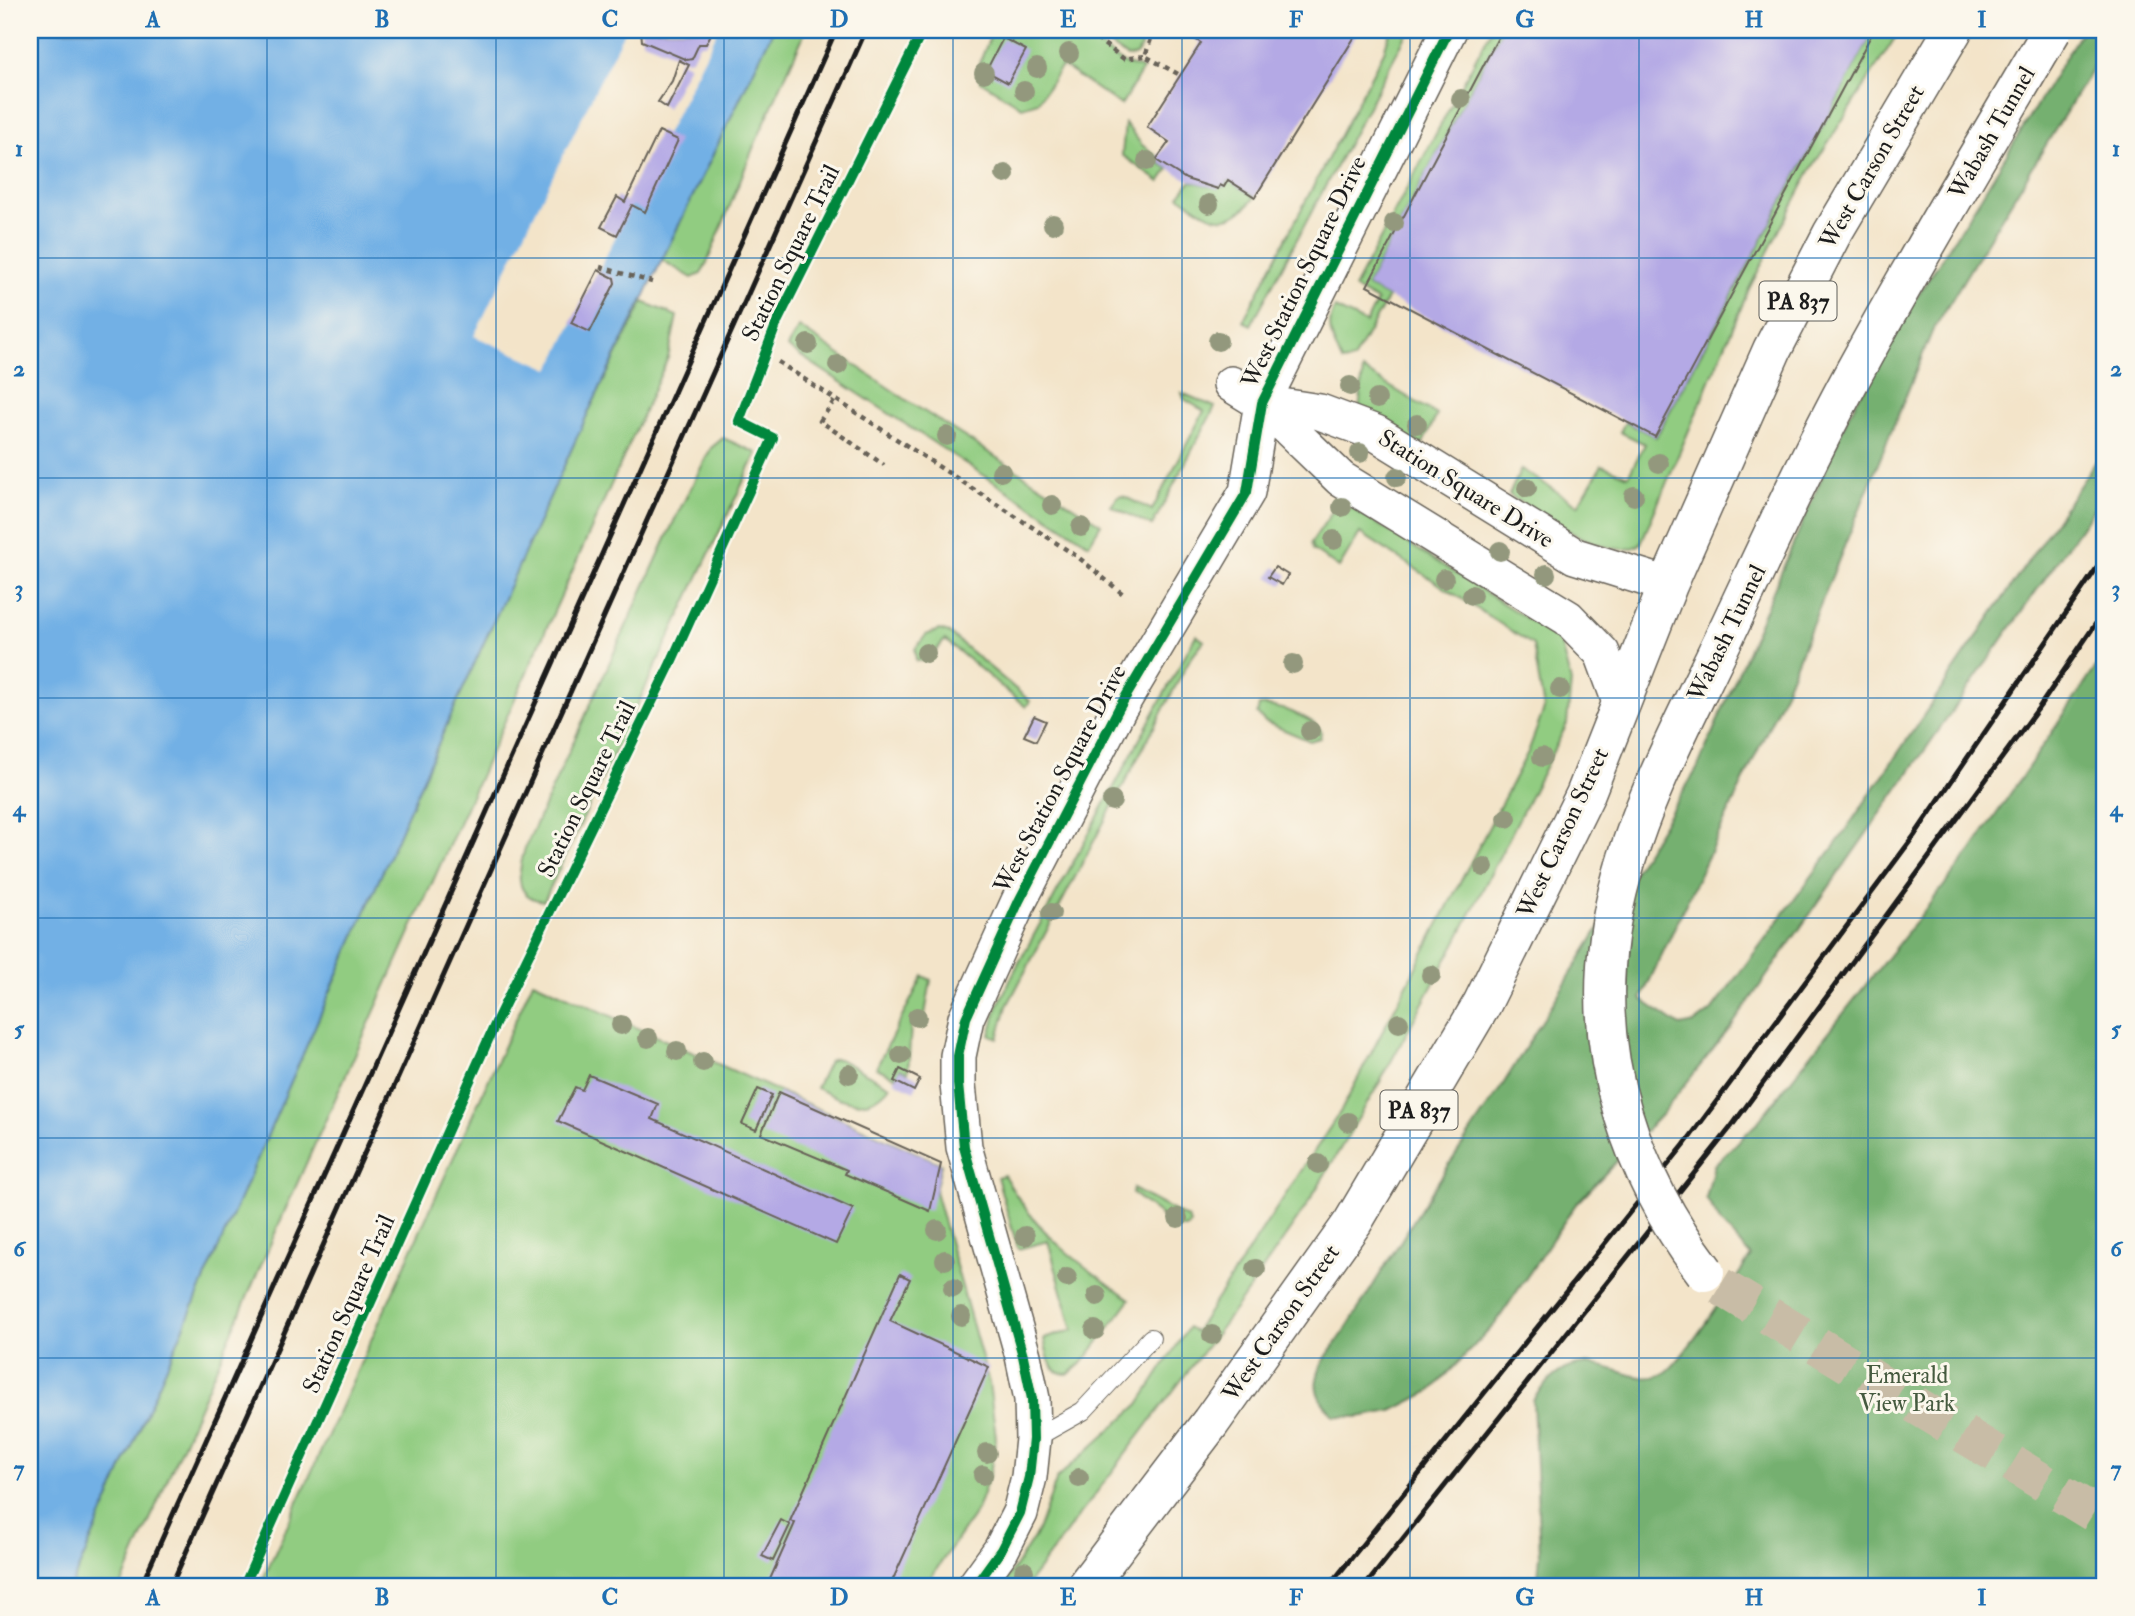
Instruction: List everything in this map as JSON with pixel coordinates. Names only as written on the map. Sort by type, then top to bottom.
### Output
[{"type":"main road","name":"West Carson Street","points":[[1086,1586],[1211,1422],[1353,1222],[1482,1004],[1586,795],[1620,702],[1668,585],[1772,350],[1832,234],[1953,30]]},
{"type":"main road","name":"Wabash Tunnel","points":[[1705,1272],[1676,1234],[1642,1170],[1613,1073],[1606,1039],[1605,997],[1609,937],[1623,872],[1663,765],[1861,360],[2052,30]]},
{"type":"street","name":"West Station Square Drive","points":[[975,1586],[1001,1550],[1020,1513],[1029,1477],[1033,1439],[1032,1399],[1023,1356],[964,1147],[958,1056],[966,1018],[1019,901],[1119,708],[1247,492],[1262,403],[1449,30]]},
{"type":"street","points":[[1231,384],[1262,403],[1341,479],[1567,618],[1602,653],[1620,702]]},
{"type":"street","name":"Station Square Drive","points":[[1262,403],[1320,412],[1376,433],[1575,556],[1668,585]]},
{"type":"street","points":[[1425,531],[1449,478]]},
{"type":"lane","points":[[1033,1439],[1083,1411],[1151,1338]]},
{"type":"path","points":[[1078,30],[1097,39],[1124,59],[1145,55],[1180,75]]},
{"type":"path","points":[[1145,55],[1152,36],[1150,30]]},
{"type":"path","points":[[600,267],[652,282]]},
{"type":"path","points":[[778,362],[1077,558],[1123,594]]},
{"type":"path","points":[[834,401],[820,421],[884,465]]},
{"type":"green space","points":[[773,30],[806,30],[754,146],[707,263],[701,274],[692,278],[662,260]]},
{"type":"green space","points":[[993,30],[1070,30],[1091,39],[1123,63],[1143,69],[1121,105],[1062,66],[1038,102],[1022,107],[980,81],[979,64]]},
{"type":"green space","points":[[1087,30],[1118,30],[1140,42],[1141,48],[1136,55],[1127,57]]},
{"type":"green space","points":[[1391,30],[1409,30],[1251,325],[1243,321],[1384,51]]},
{"type":"green space","points":[[1491,30],[1502,30],[1367,286],[1388,297],[1353,360],[1342,362],[1330,329],[1335,308],[1366,323],[1377,301],[1354,288]]},
{"type":"green space","points":[[1874,30],[1900,30],[1810,171],[1749,289],[1641,543],[1629,549],[1594,543],[1509,495],[1521,469],[1578,505],[1602,465],[1628,476],[1645,444],[1620,432],[1625,422],[1656,437]]},
{"type":"green space","points":[[2082,30],[2105,30],[2105,48],[1932,332],[1781,701],[1641,999],[1680,1026],[1695,1023],[1711,1011],[1841,837],[2105,448],[2105,493],[1731,1027],[1660,1116],[1576,1204],[1495,1324],[1431,1391],[1392,1411],[1359,1417],[1334,1416],[1318,1395],[1316,1385],[1322,1364],[1502,1086],[1697,769],[1848,416],[1913,303]]},
{"type":"green space","points":[[1125,123],[1142,145],[1158,157],[1156,161],[1169,169],[1160,182],[1122,155]]},
{"type":"green space","points":[[1228,180],[1255,197],[1245,208],[1227,218],[1209,215],[1179,196],[1191,181],[1218,188],[1220,185],[1224,187]]},
{"type":"green space","points":[[643,302],[677,316],[668,358],[283,1215],[121,1586],[71,1586],[443,733],[587,415]]},
{"type":"green space","points":[[799,327],[911,403],[1101,524],[1089,544],[787,347]]},
{"type":"green space","points":[[1363,370],[1437,415],[1422,445],[1359,412]]},
{"type":"green space","points":[[1182,393],[1215,407],[1152,526],[1111,506],[1118,497],[1123,496],[1152,510],[1204,411],[1184,399]]},
{"type":"green space","points":[[723,438],[757,453],[544,901],[534,899],[527,895],[520,882],[525,848],[675,519],[711,448]]},
{"type":"green space","points":[[1338,503],[1346,504],[1556,637],[1561,645],[1571,682],[1567,724],[1456,942],[1380,1082],[1305,1208],[1241,1301],[1026,1586],[1003,1586],[1038,1531],[1057,1478],[1139,1404],[1188,1328],[1195,1332],[1342,1109],[1528,752],[1544,709],[1533,645],[1360,533],[1339,568],[1313,550],[1311,543]]},
{"type":"green space","points":[[939,630],[949,633],[1030,701],[1026,707],[945,640],[927,661],[916,661],[915,649],[926,635]]},
{"type":"green space","points":[[1196,635],[1204,641],[1191,657],[1007,1006],[998,1038],[990,1035],[998,1005],[1015,970]]},
{"type":"green space","name":"Emerald View Park","points":[[2105,654],[2105,1586],[1537,1586],[1540,1555],[1533,1400],[1552,1378],[1570,1367],[1587,1364],[1651,1377],[1666,1372],[1684,1352],[1751,1256],[1721,1223],[1706,1198],[1714,1165],[1757,1123],[1972,850]]},
{"type":"green space","points":[[1259,706],[1274,707],[1302,716],[1317,726],[1321,731],[1320,738],[1310,741],[1265,722],[1257,714]]},
{"type":"green space","points":[[923,976],[931,980],[923,1026],[911,1025],[908,1073],[900,1069],[896,1077],[876,1068]]},
{"type":"green space","points":[[533,981],[941,1164],[935,1191],[989,1383],[996,1437],[990,1473],[977,1510],[925,1586],[260,1586]]},
{"type":"green space","points":[[839,1059],[890,1086],[882,1095],[864,1102],[845,1100],[816,1088],[829,1061]]},
{"type":"green space","points":[[1004,1175],[1030,1214],[1059,1245],[1130,1299],[1085,1360],[1069,1374],[1053,1368],[1044,1339],[1073,1330],[1048,1241],[1018,1249],[997,1177]]},
{"type":"green space","points":[[1133,1189],[1187,1218],[1190,1223],[1188,1228],[1177,1228],[1132,1193]]},
{"type":"water","points":[[30,30],[773,30],[587,415],[443,733],[71,1586],[30,1586]]},
{"type":"pier","points":[[625,30],[718,30],[550,369],[474,336]]},
{"type":"building","points":[[641,30],[713,30],[706,44],[699,44],[692,59],[687,60],[642,41]]},
{"type":"building","points":[[1181,30],[1359,30],[1255,197],[1228,180],[1224,187],[1220,185],[1218,189],[1186,179],[1156,160],[1169,142],[1147,127],[1201,43]]},
{"type":"building","points":[[1502,30],[1874,30],[1655,437],[1367,286]]},
{"type":"building","points":[[1003,38],[1026,50],[1008,83],[986,71]]},
{"type":"building","points":[[679,60],[689,65],[667,108],[658,102],[672,81]]},
{"type":"building","points":[[659,131],[678,140],[645,212],[632,205],[617,235],[601,227],[617,197],[625,202]]},
{"type":"building","points":[[598,270],[614,278],[615,283],[590,332],[571,323]]},
{"type":"building","points":[[1275,567],[1288,575],[1282,585],[1268,577]]},
{"type":"building","points":[[1034,716],[1046,721],[1036,741],[1024,736]]},
{"type":"building","points":[[900,1069],[920,1079],[914,1091],[894,1081]]},
{"type":"building","points":[[589,1075],[658,1104],[652,1119],[853,1209],[836,1244],[558,1121],[575,1087],[582,1090]]},
{"type":"building","points":[[758,1089],[772,1095],[756,1130],[742,1124]]},
{"type":"building","points":[[779,1092],[941,1164],[930,1211],[845,1174],[847,1170],[761,1134]]},
{"type":"building","points":[[900,1274],[910,1279],[890,1321],[989,1367],[890,1586],[767,1586],[795,1523],[790,1521]]},
{"type":"building","points":[[781,1520],[790,1525],[773,1561],[762,1556]]},
{"type":"tunnel","points":[[1720,1286],[2105,1520]]},
{"type":"railway","points":[[141,1586],[836,30]]},
{"type":"railway","points":[[171,1586],[866,30]]},
{"type":"railway","points":[[1329,1586],[1684,1145],[1914,836],[2105,556]]},
{"type":"railway","points":[[1365,1586],[1731,1127],[2040,706],[2105,610]]},
{"type":"cycle path","name":"Station Square Trail","points":[[244,1586],[497,1020],[669,667],[773,438],[739,421],[778,320],[923,30]]},
{"type":"cycle path","points":[[975,1586],[1001,1550],[1020,1513],[1029,1477],[1033,1439],[1032,1399],[1023,1356],[964,1147],[958,1056],[966,1018],[1019,901],[1119,708],[1247,492],[1262,403],[1449,30]]}]
